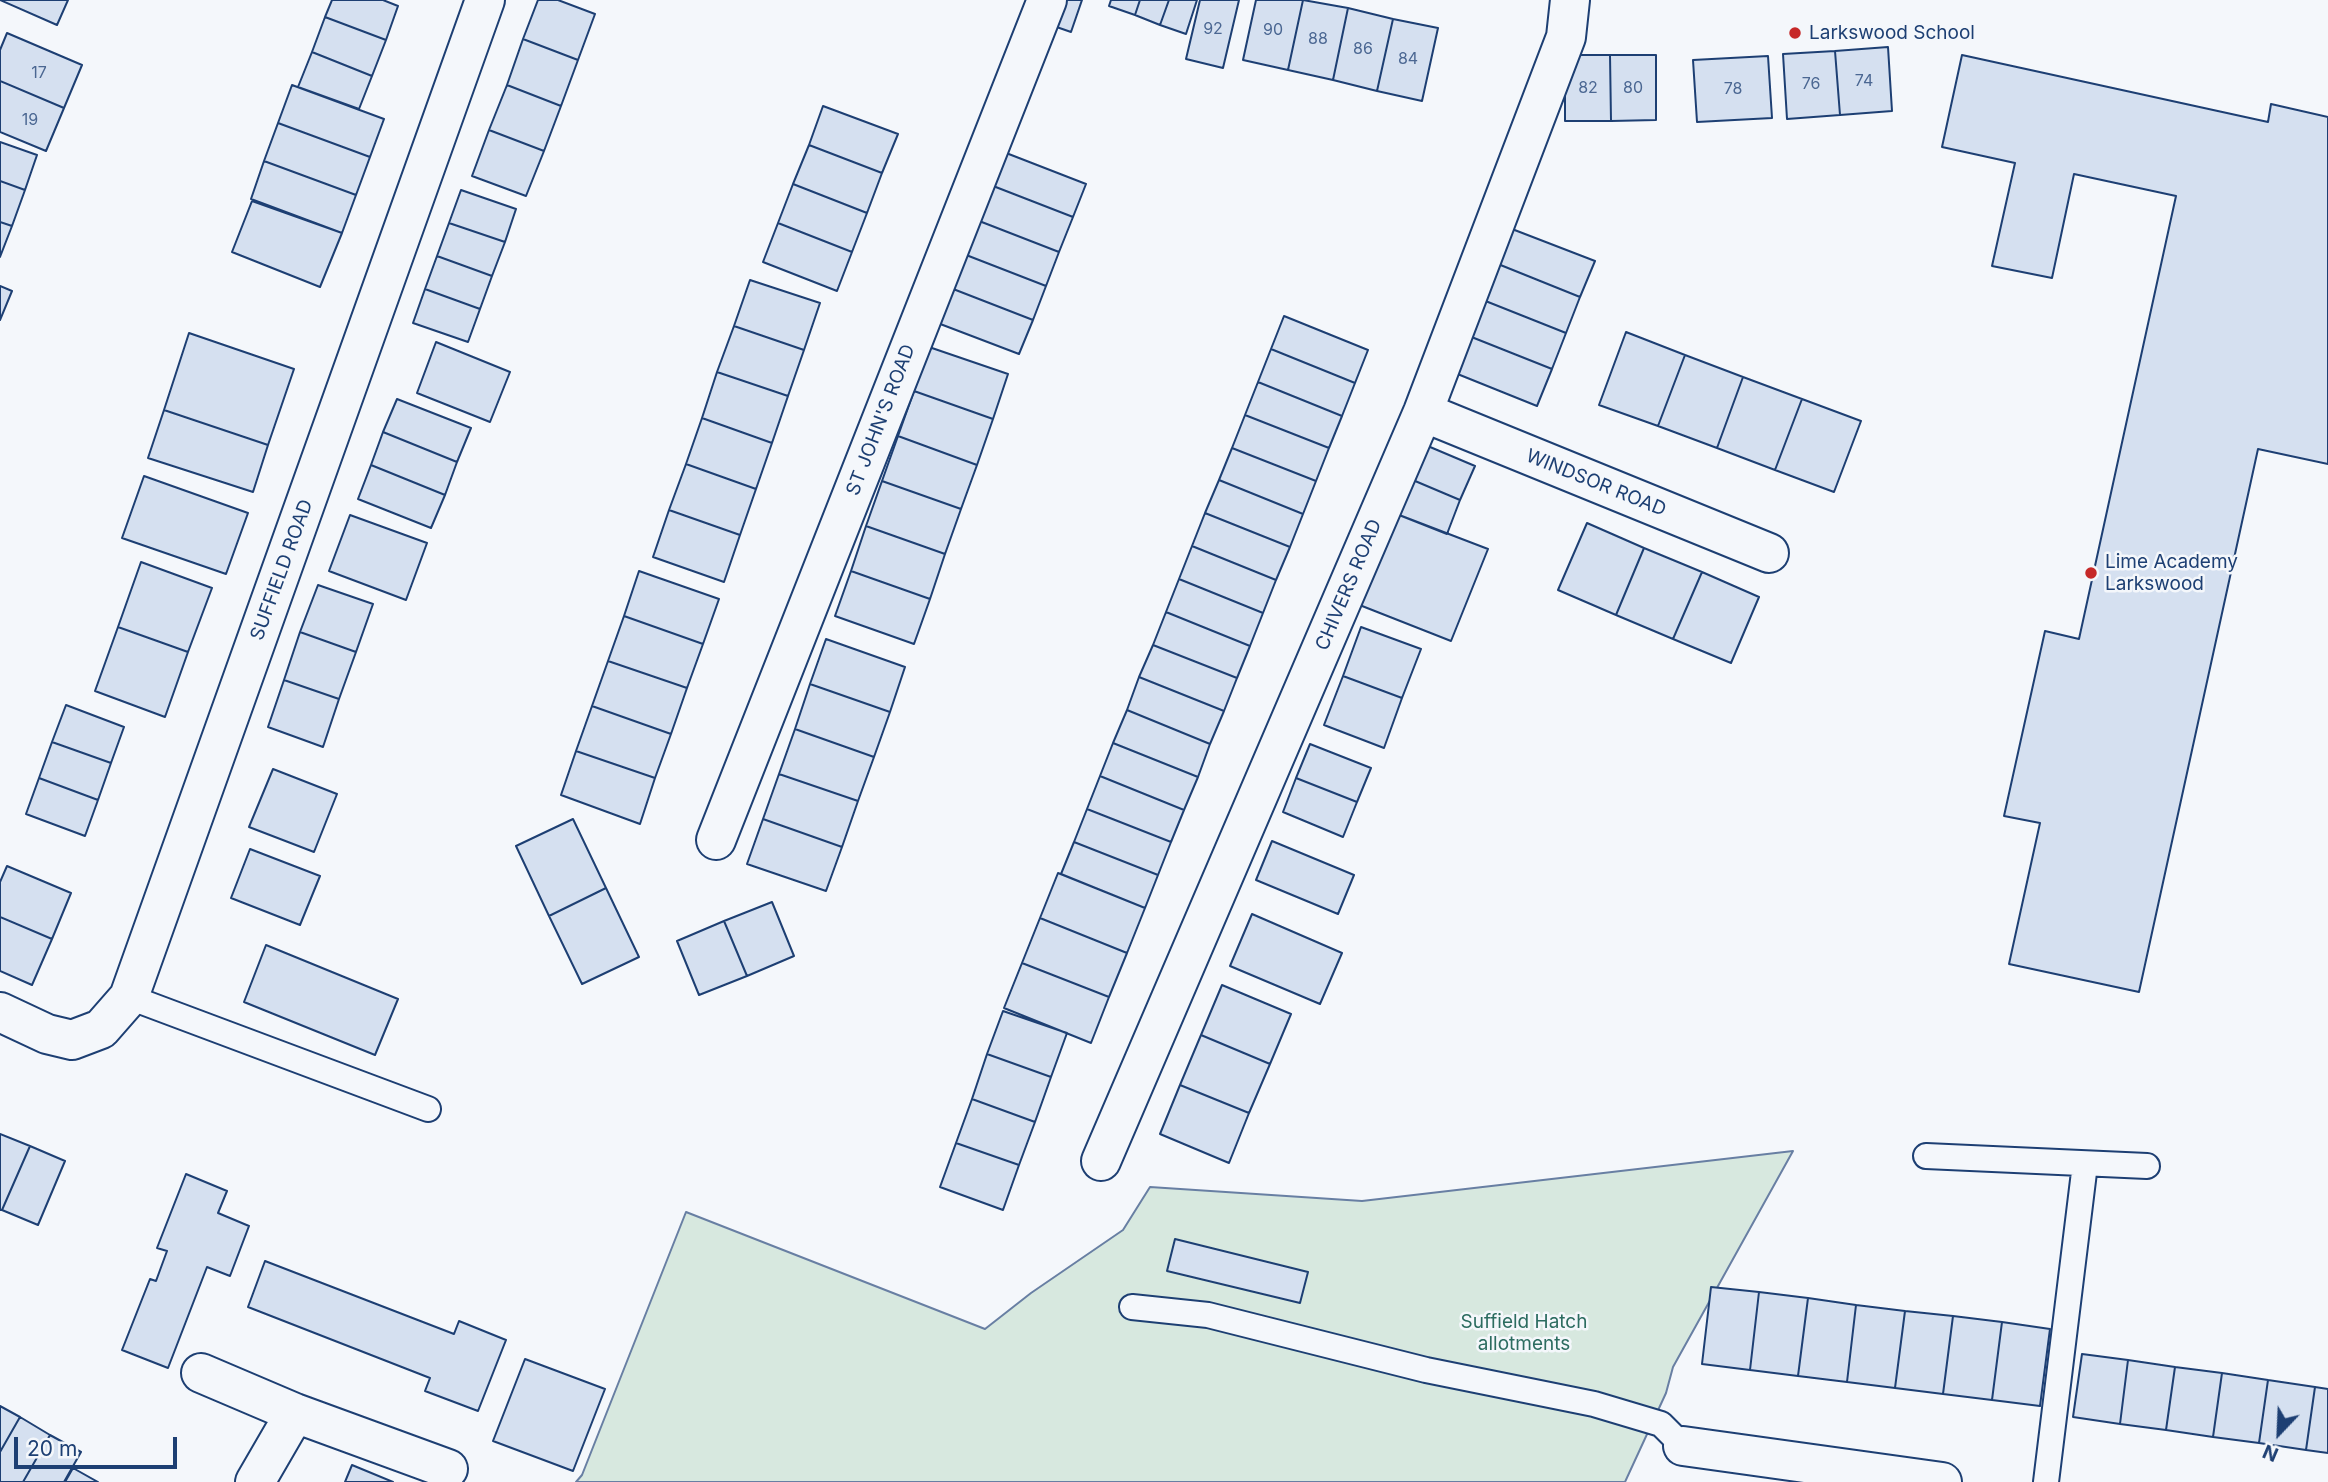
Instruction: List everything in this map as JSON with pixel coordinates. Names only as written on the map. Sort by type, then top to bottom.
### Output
[{"type":"street","name":"SUFFIELD ROAD","points":[[0,1012],[47,1034],[72,1040],[100,1030],[129,997],[485,0]]},
{"type":"street","name":"ST JOHN'S ROAD","points":[[716,840],[1046,0]]},
{"type":"street","name":"CHIVERS ROAD","points":[[1101,1161],[1423,412],[1566,37],[1570,0]]},
{"type":"street","name":"WINDSOR ROAD","points":[[1423,412],[1769,553]]},
{"type":"street","points":[[201,1373],[295,1413],[448,1469]]},
{"type":"street","points":[[255,1482],[295,1413]]},
{"type":"street","points":[[1683,1446],[1942,1482]]},
{"type":"lane","points":[[129,997],[428,1108]]},
{"type":"lane","points":[[1926,1156],[2147,1166]]},
{"type":"lane","points":[[2046,1482],[2085,1164]]},
{"type":"lane","points":[[1132,1307],[1208,1315],[1426,1370],[1594,1404],[1661,1424],[1683,1446]]},
{"type":"green space","name":"Suffield Hatch allotments","points":[[1793,1151],[1673,1367],[1666,1393],[1625,1482],[576,1482],[582,1475],[686,1212],[985,1329],[1031,1293],[1123,1230],[1150,1187],[1362,1201]]},
{"type":"building","points":[[0,0],[68,0],[57,25]]},
{"type":"building","points":[[332,0],[383,0],[398,6],[386,40],[325,17]]},
{"type":"building","points":[[538,0],[558,0],[595,14],[578,60],[523,39]]},
{"type":"building","points":[[1053,0],[1082,0],[1071,32],[1045,23]]},
{"type":"building","points":[[1111,0],[1140,0],[1135,15],[1109,6]]},
{"type":"building","points":[[1140,0],[1169,0],[1160,25],[1135,15]]},
{"type":"building","points":[[1169,0],[1197,0],[1186,34],[1160,25]]},
{"type":"building","points":[[1200,0],[1239,0],[1223,68],[1186,59]]},
{"type":"building","points":[[1256,0],[1303,0],[1288,70],[1243,60]]},
{"type":"building","points":[[1303,0],[1348,8],[1333,80],[1288,70]]},
{"type":"building","points":[[1348,8],[1393,19],[1377,91],[1333,80]]},
{"type":"building","points":[[325,17],[386,40],[372,76],[312,52]]},
{"type":"building","points":[[1393,19],[1438,28],[1422,101],[1377,91]]},
{"type":"building","points":[[7,33],[82,65],[64,108],[0,81],[0,50]]},
{"type":"building","points":[[523,39],[578,60],[561,106],[507,85]]},
{"type":"building","points":[[1888,47],[1892,111],[1840,115],[1835,51]]},
{"type":"building","points":[[1835,51],[1840,115],[1787,119],[1783,54]]},
{"type":"building","points":[[312,52],[372,76],[359,109],[298,87]]},
{"type":"building","points":[[1565,55],[1610,55],[1611,121],[1565,121]]},
{"type":"building","points":[[1610,55],[1656,55],[1656,120],[1611,121]]},
{"type":"building","points":[[1962,55],[2268,122],[2271,104],[2328,117],[2328,464],[2258,449],[2139,992],[2009,964],[2040,823],[2004,816],[2045,631],[2079,639],[2176,196],[2074,174],[2052,278],[1992,266],[2015,163],[1942,147]]},
{"type":"building","points":[[1768,56],[1772,118],[1697,122],[1693,60]]},
{"type":"building","points":[[0,81],[64,108],[46,151],[0,132]]},
{"type":"building","points":[[292,85],[384,119],[370,157],[278,123]]},
{"type":"building","points":[[507,85],[561,106],[544,151],[489,130]]},
{"type":"building","points":[[823,106],[898,134],[882,173],[809,145]]},
{"type":"building","points":[[278,123],[370,157],[356,195],[264,161]]},
{"type":"building","points":[[489,130],[544,151],[526,196],[472,176]]},
{"type":"building","points":[[0,142],[37,155],[25,190],[0,181]]},
{"type":"building","points":[[809,145],[882,173],[867,213],[793,184]]},
{"type":"building","points":[[1001,151],[1086,184],[1073,217],[988,184]]},
{"type":"building","points":[[264,161],[356,195],[342,233],[251,199]]},
{"type":"building","points":[[0,181],[25,190],[12,226],[0,222]]},
{"type":"building","points":[[793,184],[867,213],[852,252],[778,223]]},
{"type":"building","points":[[988,184],[1073,217],[1059,252],[974,219]]},
{"type":"building","points":[[461,190],[516,209],[505,242],[449,223]]},
{"type":"building","points":[[252,201],[342,233],[320,287],[232,252]]},
{"type":"building","points":[[974,219],[1059,252],[1046,286],[961,253]]},
{"type":"building","points":[[0,222],[12,226],[0,257]]},
{"type":"building","points":[[449,223],[505,242],[492,276],[437,256]]},
{"type":"building","points":[[778,223],[852,252],[837,291],[763,262]]},
{"type":"building","points":[[1512,229],[1595,261],[1580,297],[1498,264]]},
{"type":"building","points":[[961,253],[1046,286],[1033,320],[948,287]]},
{"type":"building","points":[[437,256],[492,276],[480,309],[425,289]]},
{"type":"building","points":[[1498,264],[1580,297],[1566,333],[1483,300]]},
{"type":"building","points":[[750,280],[820,303],[804,350],[734,326]]},
{"type":"building","points":[[0,286],[12,291],[0,320]]},
{"type":"building","points":[[948,287],[1033,320],[1019,354],[935,322]]},
{"type":"building","points":[[425,289],[480,309],[468,342],[413,323]]},
{"type":"building","points":[[1483,300],[1566,333],[1552,369],[1469,336]]},
{"type":"building","points":[[1284,316],[1368,350],[1355,383],[1271,349]]},
{"type":"building","points":[[734,326],[804,350],[788,396],[717,372]]},
{"type":"building","points":[[1626,332],[1685,355],[1658,426],[1599,405]]},
{"type":"building","points":[[189,333],[294,369],[268,445],[164,410]]},
{"type":"building","points":[[1469,336],[1552,369],[1537,406],[1455,373]]},
{"type":"building","points":[[436,342],[510,372],[490,422],[417,393]]},
{"type":"building","points":[[929,347],[1008,374],[993,419],[914,391]]},
{"type":"building","points":[[1271,349],[1355,383],[1342,416],[1258,382]]},
{"type":"building","points":[[1685,355],[1743,377],[1717,448],[1658,426]]},
{"type":"building","points":[[717,372],[788,396],[772,443],[702,418]]},
{"type":"building","points":[[1743,377],[1802,399],[1775,470],[1717,448]]},
{"type":"building","points":[[1258,382],[1342,416],[1329,448],[1245,415]]},
{"type":"building","points":[[914,391],[993,419],[977,465],[898,436]]},
{"type":"building","points":[[397,399],[471,428],[457,462],[383,432]]},
{"type":"building","points":[[1802,399],[1861,421],[1834,492],[1775,470]]},
{"type":"building","points":[[164,410],[268,445],[253,492],[148,458]]},
{"type":"building","points":[[1245,415],[1329,448],[1316,481],[1232,448]]},
{"type":"building","points":[[702,418],[772,443],[756,489],[686,464]]},
{"type":"building","points":[[383,432],[457,462],[445,495],[371,465]]},
{"type":"building","points":[[898,436],[977,465],[961,509],[882,481]]},
{"type":"building","points":[[1423,444],[1475,466],[1460,500],[1408,478]]},
{"type":"building","points":[[1232,448],[1316,481],[1303,514],[1219,480]]},
{"type":"building","points":[[686,464],[756,489],[740,535],[669,510]]},
{"type":"building","points":[[371,465],[445,495],[431,528],[358,499]]},
{"type":"building","points":[[144,476],[248,513],[226,574],[122,538]]},
{"type":"building","points":[[1408,478],[1460,500],[1447,534],[1394,513]]},
{"type":"building","points":[[1219,480],[1303,514],[1290,547],[1205,513]]},
{"type":"building","points":[[882,481],[961,509],[945,554],[866,526]]},
{"type":"building","points":[[669,510],[740,535],[724,582],[653,557]]},
{"type":"building","points":[[1205,513],[1290,547],[1276,580],[1192,546]]},
{"type":"building","points":[[1394,513],[1488,549],[1451,641],[1357,604]]},
{"type":"building","points":[[350,515],[427,543],[406,600],[329,571]]},
{"type":"building","points":[[1587,523],[1644,548],[1616,615],[1558,590]]},
{"type":"building","points":[[866,526],[945,554],[930,599],[851,571]]},
{"type":"building","points":[[1192,546],[1276,580],[1263,613],[1179,579]]},
{"type":"building","points":[[1644,548],[1702,572],[1673,639],[1616,615]]},
{"type":"building","points":[[141,562],[212,588],[188,652],[118,627]]},
{"type":"building","points":[[639,571],[719,599],[703,644],[624,616]]},
{"type":"building","points":[[851,571],[930,599],[914,644],[835,616]]},
{"type":"building","points":[[1702,572],[1759,597],[1731,663],[1673,639]]},
{"type":"building","points":[[1179,579],[1263,613],[1250,646],[1166,612]]},
{"type":"building","points":[[318,585],[373,604],[356,652],[300,632]]},
{"type":"building","points":[[1166,612],[1250,646],[1237,678],[1153,645]]},
{"type":"building","points":[[624,616],[703,644],[687,688],[608,661]]},
{"type":"building","points":[[118,627],[188,652],[165,717],[95,691]]},
{"type":"building","points":[[1361,627],[1421,649],[1402,698],[1343,676]]},
{"type":"building","points":[[300,632],[356,652],[339,699],[284,680]]},
{"type":"building","points":[[826,639],[905,667],[890,712],[810,684]]},
{"type":"building","points":[[1153,645],[1237,678],[1224,711],[1139,677]]},
{"type":"building","points":[[608,661],[687,688],[671,734],[592,706]]},
{"type":"building","points":[[1343,676],[1402,698],[1384,748],[1324,725]]},
{"type":"building","points":[[1139,677],[1224,711],[1210,744],[1127,710]]},
{"type":"building","points":[[284,680],[339,699],[323,747],[268,727]]},
{"type":"building","points":[[810,684],[890,712],[874,757],[795,729]]},
{"type":"building","points":[[66,705],[124,727],[111,763],[52,742]]},
{"type":"building","points":[[592,706],[671,734],[655,778],[576,751]]},
{"type":"building","points":[[1127,710],[1210,744],[1198,777],[1113,743]]},
{"type":"building","points":[[795,729],[874,757],[858,801],[779,774]]},
{"type":"building","points":[[52,742],[111,763],[98,800],[39,778]]},
{"type":"building","points":[[1113,743],[1198,777],[1184,810],[1100,776]]},
{"type":"building","points":[[1310,744],[1371,768],[1357,802],[1296,778]]},
{"type":"building","points":[[576,751],[655,778],[640,824],[561,795]]},
{"type":"building","points":[[273,769],[337,794],[314,852],[249,827]]},
{"type":"building","points":[[779,774],[858,801],[842,847],[763,819]]},
{"type":"building","points":[[1100,776],[1184,810],[1171,842],[1087,809]]},
{"type":"building","points":[[39,778],[98,800],[85,836],[26,814]]},
{"type":"building","points":[[1296,778],[1357,802],[1343,837],[1283,812]]},
{"type":"building","points":[[1087,809],[1171,842],[1158,875],[1074,842]]},
{"type":"building","points":[[573,819],[606,888],[549,916],[516,846]]},
{"type":"building","points":[[763,819],[842,847],[826,891],[747,864]]},
{"type":"building","points":[[1272,841],[1354,875],[1338,914],[1256,880]]},
{"type":"building","points":[[1074,842],[1158,875],[1145,908],[1061,874]]},
{"type":"building","points":[[250,849],[320,876],[300,925],[231,898]]},
{"type":"building","points":[[7,866],[71,893],[52,939],[0,917],[0,882]]},
{"type":"building","points":[[1058,873],[1145,908],[1127,953],[1040,918]]},
{"type":"building","points":[[606,888],[639,957],[582,984],[549,916]]},
{"type":"building","points":[[772,902],[794,956],[747,976],[724,921]]},
{"type":"building","points":[[1252,914],[1342,953],[1320,1004],[1230,966]]},
{"type":"building","points":[[0,917],[52,939],[32,985],[0,971]]},
{"type":"building","points":[[1040,918],[1127,953],[1109,997],[1022,963]]},
{"type":"building","points":[[724,921],[747,976],[699,995],[677,941]]},
{"type":"building","points":[[266,945],[398,999],[375,1055],[244,1002]]},
{"type":"building","points":[[1022,963],[1109,997],[1091,1043],[1004,1008]]},
{"type":"building","points":[[1222,985],[1291,1014],[1270,1064],[1201,1035]]},
{"type":"building","points":[[1003,1011],[1067,1033],[1051,1077],[987,1054]]},
{"type":"building","points":[[1201,1035],[1270,1064],[1249,1113],[1180,1085]]},
{"type":"building","points":[[987,1054],[1051,1077],[1035,1122],[972,1099]]},
{"type":"building","points":[[1180,1085],[1249,1113],[1229,1163],[1160,1134]]},
{"type":"building","points":[[972,1099],[1035,1122],[1019,1165],[956,1143]]},
{"type":"building","points":[[0,1134],[30,1146],[2,1210],[0,1210]]},
{"type":"building","points":[[956,1143],[1019,1165],[1003,1210],[940,1187]]},
{"type":"building","points":[[30,1146],[65,1161],[38,1225],[2,1210]]},
{"type":"building","points":[[186,1174],[227,1191],[218,1213],[249,1226],[230,1276],[207,1267],[168,1368],[122,1350],[150,1279],[156,1281],[167,1251],[157,1248]]},
{"type":"building","points":[[1175,1239],[1308,1272],[1300,1303],[1167,1271]]},
{"type":"building","points":[[265,1261],[454,1334],[459,1321],[506,1340],[478,1411],[425,1391],[430,1378],[248,1307]]},
{"type":"building","points":[[1711,1287],[1759,1292],[1750,1370],[1702,1364]]},
{"type":"building","points":[[1759,1292],[1808,1298],[1798,1376],[1750,1370]]},
{"type":"building","points":[[1808,1298],[1856,1305],[1847,1382],[1798,1376]]},
{"type":"building","points":[[1856,1305],[1905,1311],[1895,1388],[1847,1382]]},
{"type":"building","points":[[1905,1311],[1953,1316],[1943,1394],[1895,1388]]},
{"type":"building","points":[[1953,1316],[2002,1322],[1992,1400],[1943,1394]]},
{"type":"building","points":[[2002,1322],[2050,1329],[2040,1406],[1992,1400]]},
{"type":"building","points":[[2082,1354],[2128,1360],[2120,1424],[2073,1417]]},
{"type":"building","points":[[525,1359],[605,1389],[573,1471],[493,1441]]},
{"type":"building","points":[[2128,1360],[2175,1367],[2166,1430],[2120,1424]]},
{"type":"building","points":[[2175,1367],[2222,1373],[2213,1437],[2166,1430]]},
{"type":"building","points":[[2222,1373],[2268,1380],[2259,1443],[2213,1437]]},
{"type":"building","points":[[2268,1380],[2315,1387],[2306,1450],[2259,1443]]},
{"type":"building","points":[[2315,1387],[2328,1389],[2328,1453],[2306,1450]]},
{"type":"building","points":[[0,1406],[20,1417],[0,1452]]},
{"type":"building","points":[[20,1417],[50,1435],[23,1482],[0,1482],[0,1452]]},
{"type":"building","points":[[50,1435],[81,1452],[64,1482],[23,1482]]},
{"type":"building","points":[[352,1465],[393,1482],[345,1482]]},
{"type":"building","points":[[73,1468],[98,1482],[65,1482]]},
{"type":"place","name":"Larkswood School","points":[[1795,33]]},
{"type":"place","name":"Lime Academy Larkswood","points":[[2091,573]]}]
